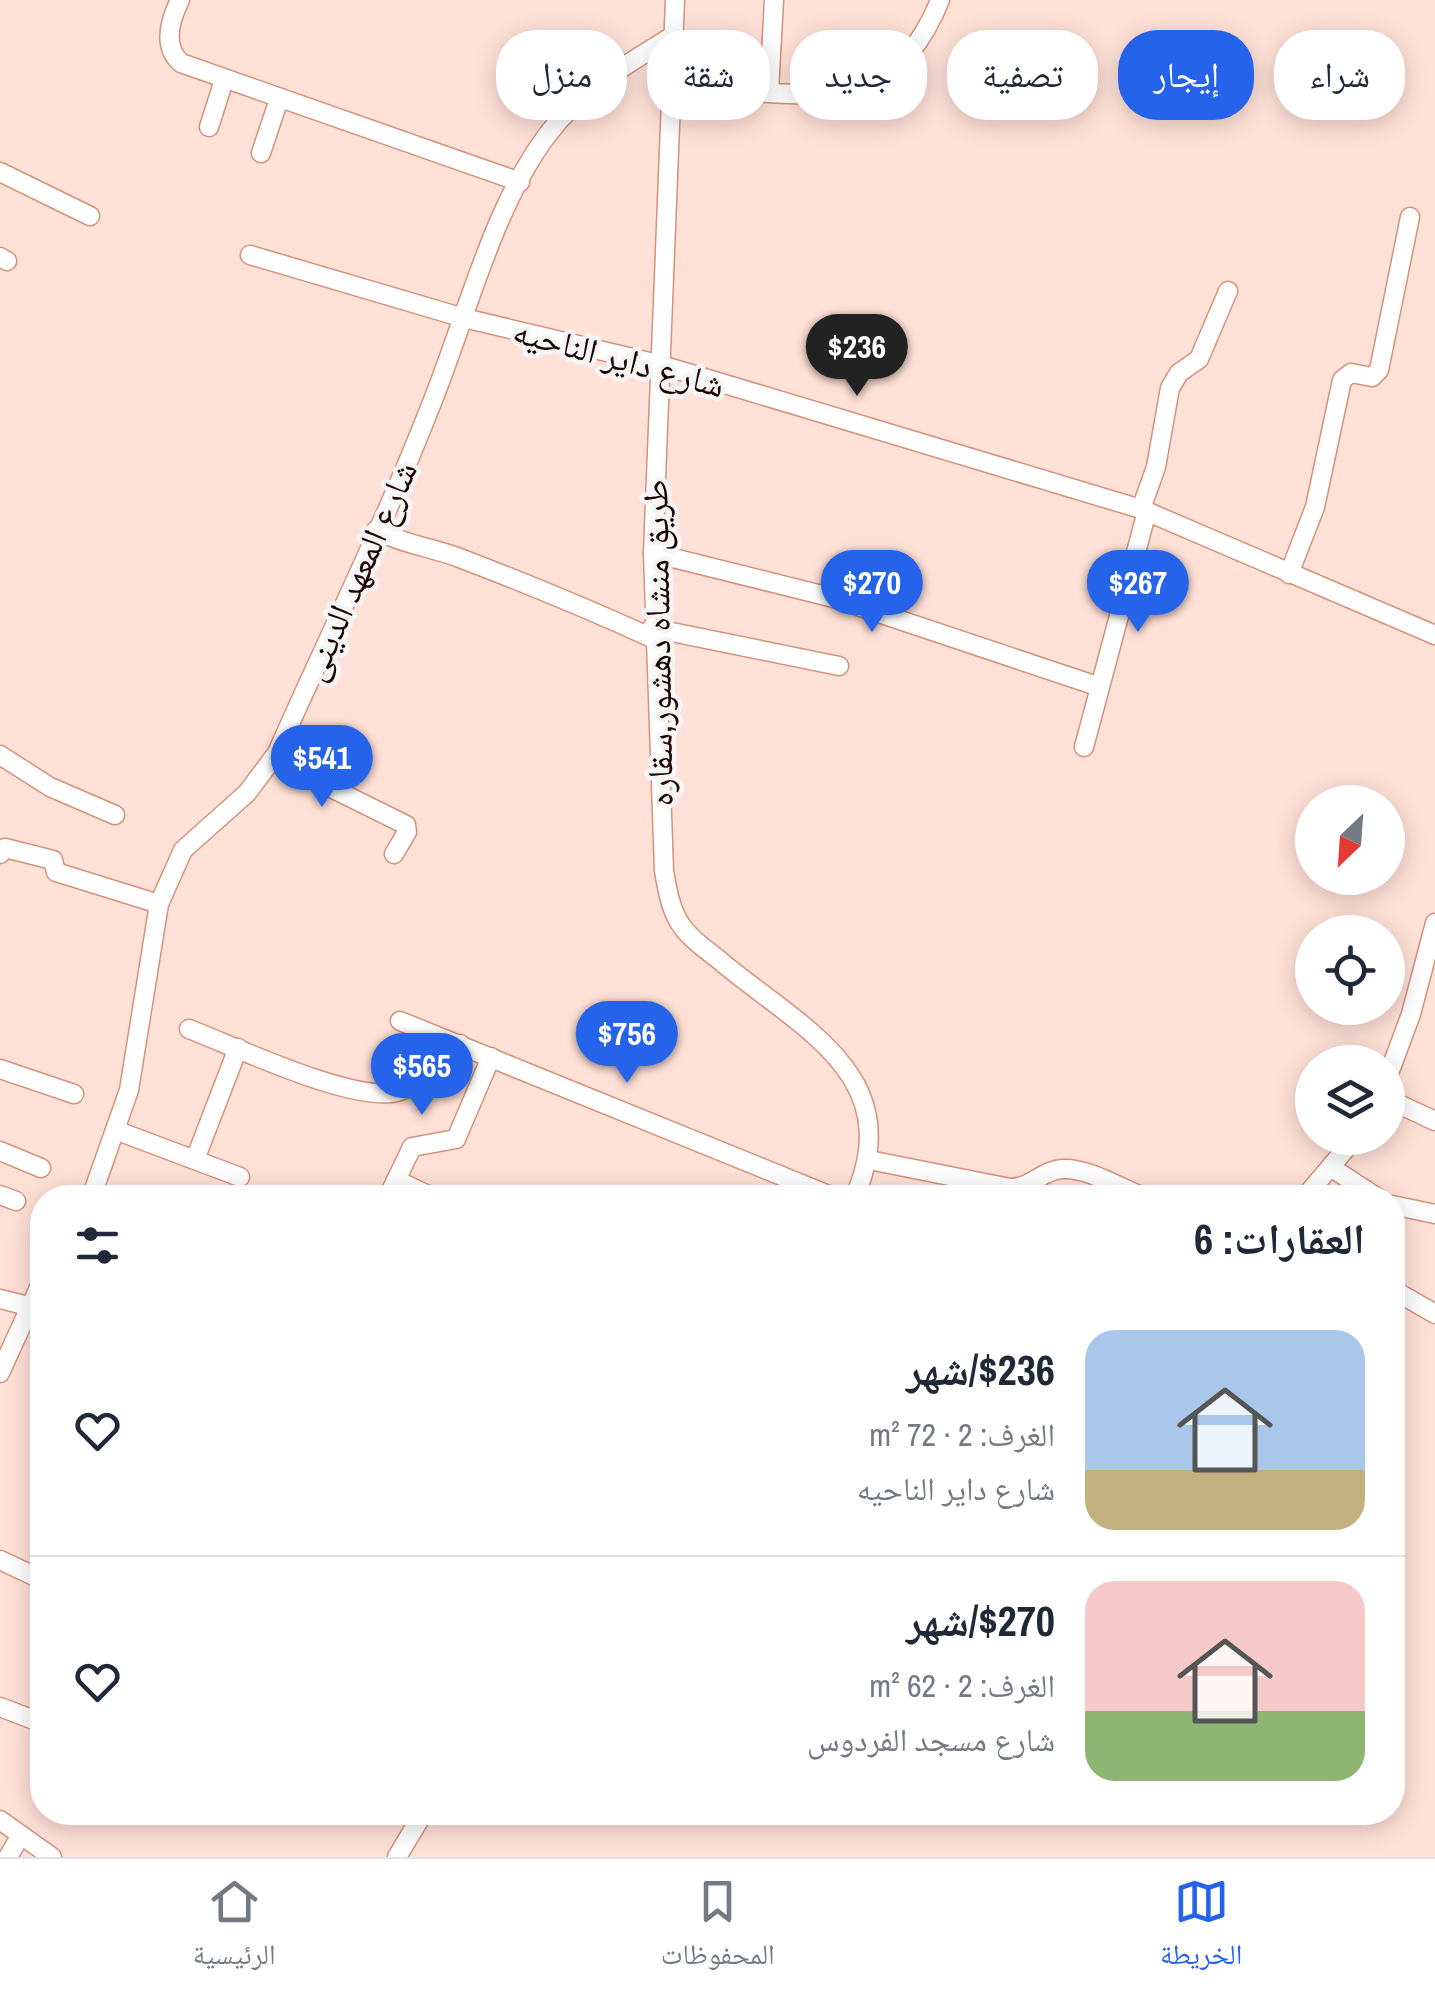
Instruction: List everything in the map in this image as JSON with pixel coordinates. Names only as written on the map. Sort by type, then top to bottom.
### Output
[{"type":"street","points":[[180,0],[170,25],[174,56],[224,80],[520,182]]},
{"type":"street","name":"طريق منشاه دهشور,سقاره","points":[[673,30],[675,0]]},
{"type":"street","points":[[770,73],[774,0]]},
{"type":"street","points":[[770,91],[845,94],[868,86],[919,42],[940,0]]},
{"type":"street","name":"شارع المعهد الدينى","points":[[96,1185],[132,1071],[160,904],[183,850],[246,793],[273,759],[413,450],[520,182],[562,116],[594,86],[647,52]]},
{"type":"street","points":[[209,127],[224,80]]},
{"type":"street","points":[[261,153],[279,99]]},
{"type":"street","name":"طريق منشاه دهشور,سقاره","points":[[669,120],[658,364],[652,633],[664,871],[672,907],[690,936],[841,1060],[863,1098],[871,1144],[859,1185]]},
{"type":"street","points":[[0,172],[90,216]]},
{"type":"street","points":[[1289,574],[1316,507],[1343,376],[1351,373],[1372,377],[1379,370],[1410,217]]},
{"type":"street","name":"شارع داير الناحيه","points":[[250,255],[464,318],[658,364],[1144,510],[1435,634]]},
{"type":"street","points":[[1084,747],[1156,466],[1174,378],[1199,359],[1228,290]]},
{"type":"street","points":[[376,530],[399,542],[438,550],[652,633],[839,666]]},
{"type":"street","points":[[653,552],[834,598],[1100,687]]},
{"type":"street","points":[[0,755],[50,787],[115,815]]},
{"type":"street","points":[[273,759],[406,825],[407,832],[394,854]]},
{"type":"street","points":[[0,854],[5,848],[53,860],[56,872],[160,904]]},
{"type":"street","points":[[1400,1045],[1435,923]]},
{"type":"street","points":[[400,1021],[804,1185]]},
{"type":"street","points":[[189,1029],[371,1096],[404,1090],[460,1044]]},
{"type":"street","points":[[196,1157],[238,1048]]},
{"type":"street","points":[[394,1185],[416,1144],[456,1140],[492,1057]]},
{"type":"street","points":[[0,1069],[74,1094]]},
{"type":"street","points":[[1405,1107],[1435,1121]]},
{"type":"street","points":[[115,1130],[196,1157],[240,1178]]},
{"type":"street","points":[[0,1152],[41,1168]]},
{"type":"street","points":[[1316,1185],[1342,1155]]},
{"type":"street","points":[[869,1160],[995,1185]]},
{"type":"street","points":[[1028,1185],[1049,1172],[1067,1168],[1112,1185]]},
{"type":"street","points":[[1332,1168],[1358,1185]]},
{"type":"street","points":[[1405,1208],[1435,1214]]},
{"type":"street","points":[[1405,1297],[1435,1314]]},
{"type":"street","points":[[0,1299],[28,1306]]},
{"type":"street","points":[[0,1373],[30,1302]]},
{"type":"street","points":[[0,1560],[30,1574]]},
{"type":"street","points":[[0,1707],[30,1718]]},
{"type":"street","points":[[0,1820],[52,1857]]},
{"type":"street","points":[[397,1857],[416,1825]]},
{"type":"street","points":[[8,1857],[21,1835]]}]
